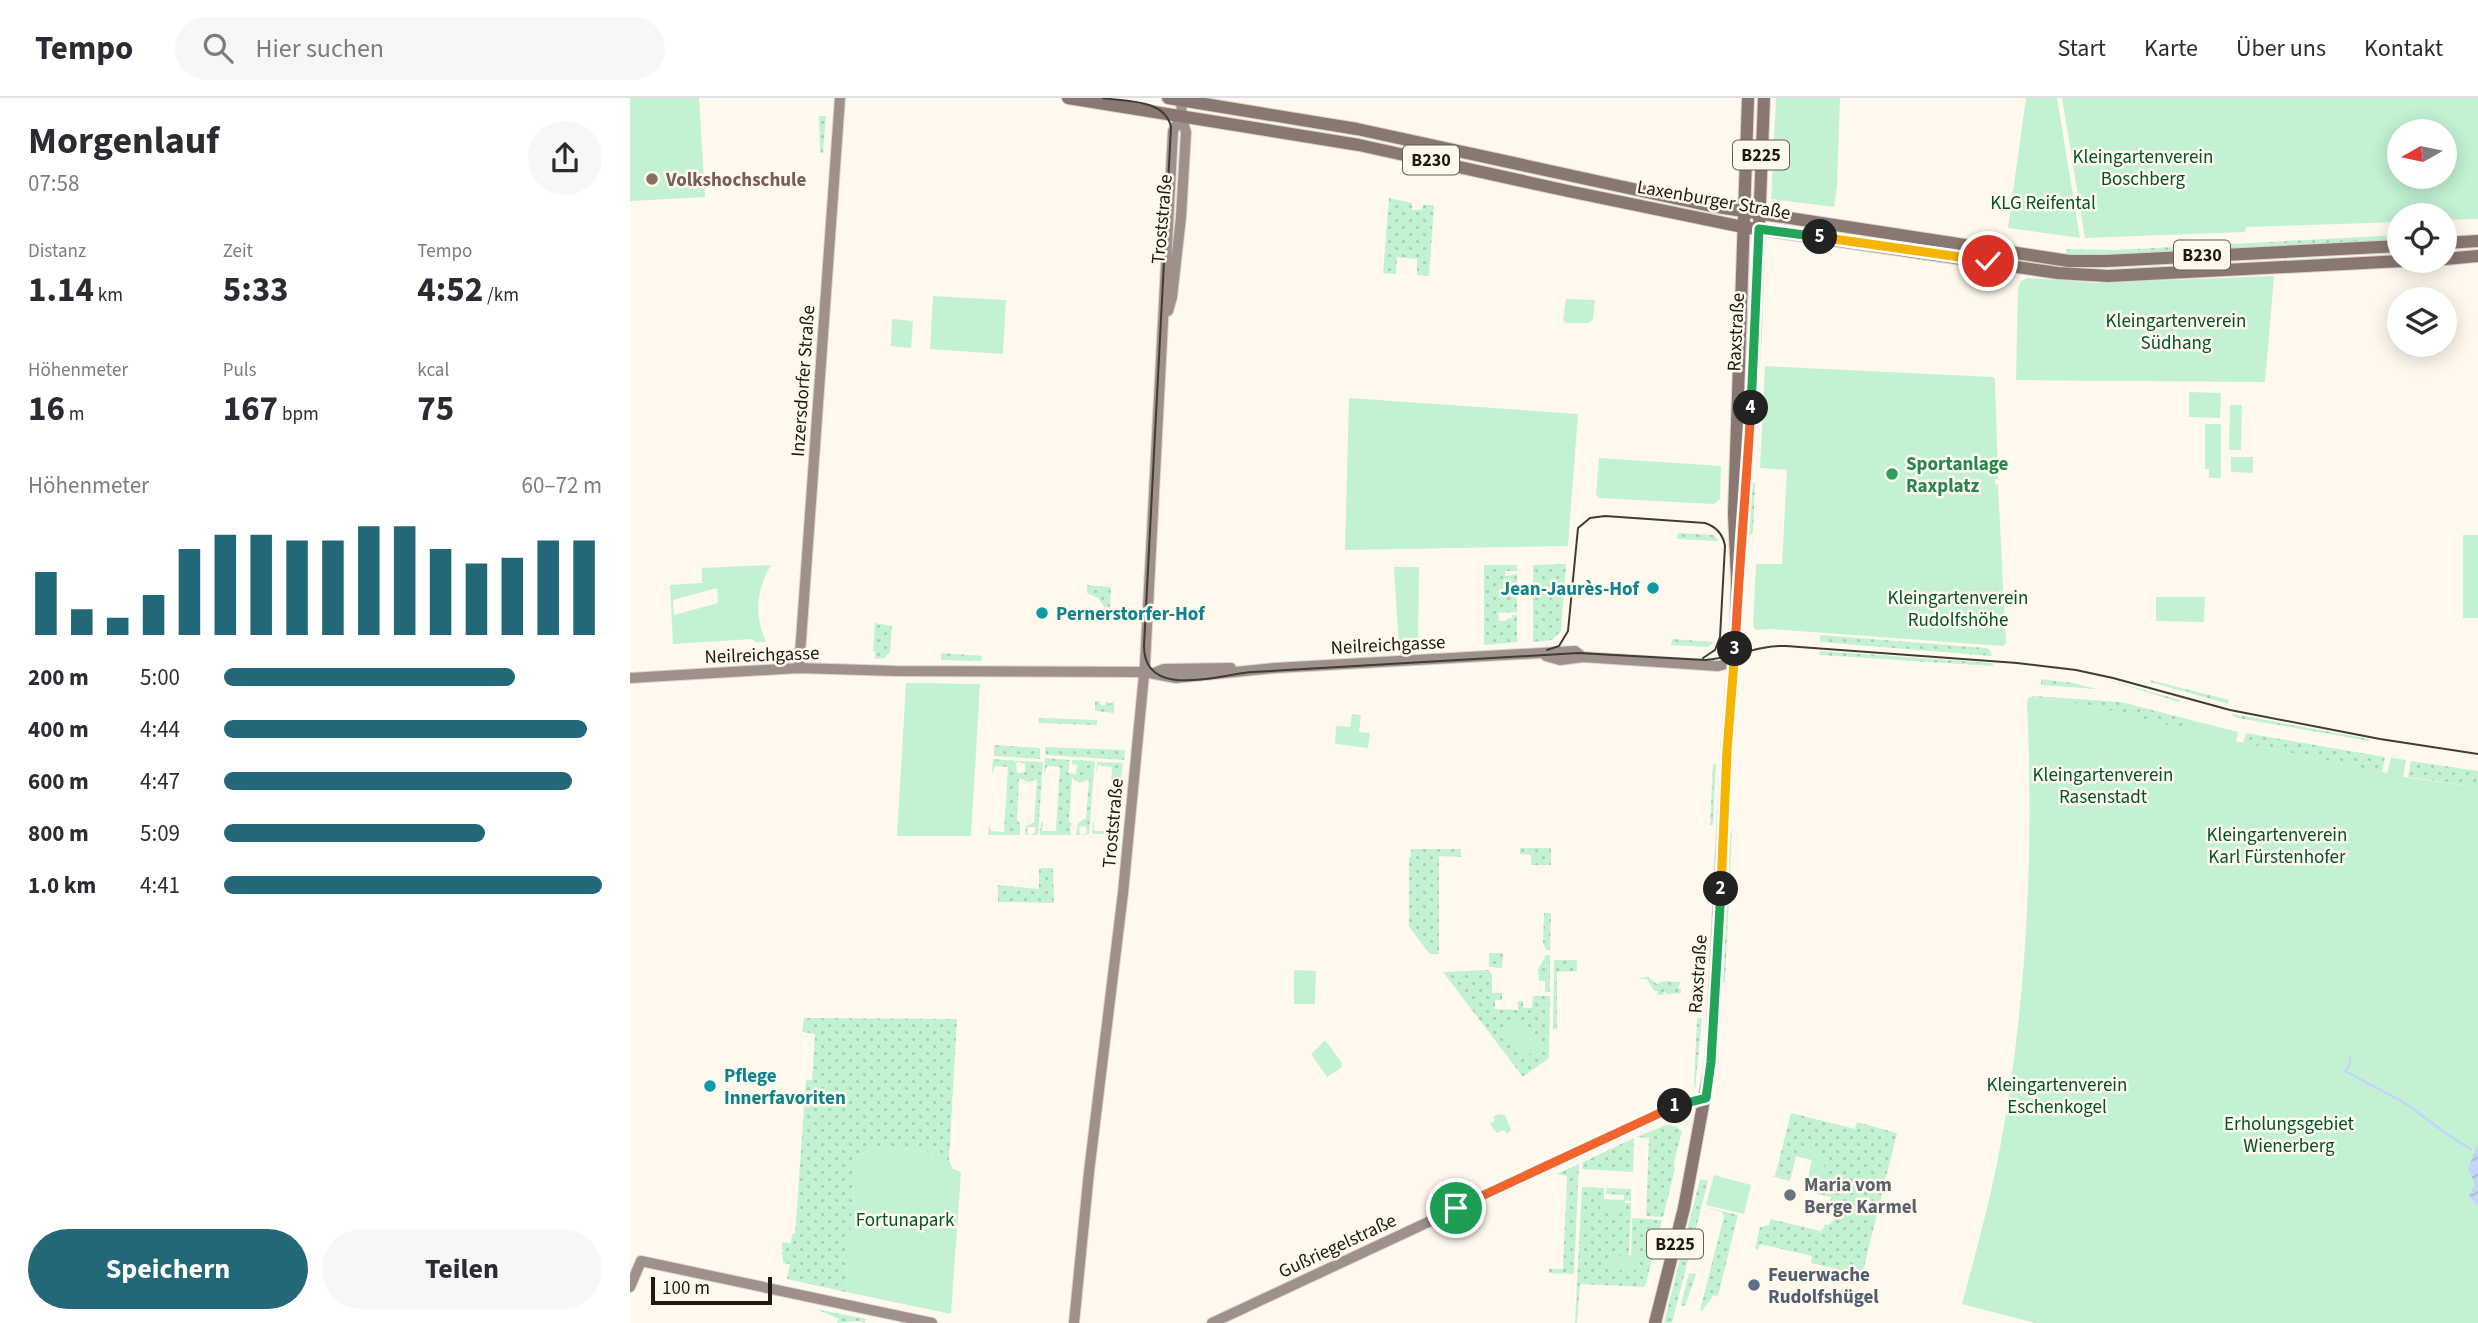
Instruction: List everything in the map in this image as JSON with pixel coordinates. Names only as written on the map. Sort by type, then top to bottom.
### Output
[{"type":"main road","name":"Laxenburger Straße","points":[[1068,98],[1380,149],[1742,227],[2057,273],[2108,276],[2387,262]]},
{"type":"main road","name":"B225","points":[[1742,227],[1748,98]]},
{"type":"main road","name":"B225","points":[[1759,213],[1764,98]]},
{"type":"main road","name":"Laxenburger Straße","points":[[1177,99],[1357,129],[1743,211],[2068,261],[2387,247]]},
{"type":"main road","name":"Raxstraße","points":[[1737,579],[1743,543],[1759,213]]},
{"type":"main road","name":"Raxstraße","points":[[1655,1323],[1684,1208],[1711,1062],[1734,663],[1737,579],[1734,525],[1742,227]]},
{"type":"main road","points":[[2457,242],[2478,241]]},
{"type":"main road","points":[[2457,257],[2478,256]]},
{"type":"street","name":"Inzersdorfer Straße","points":[[799,667],[840,98]]},
{"type":"street","name":"Troststraße","points":[[1074,1323],[1089,1172],[1149,673],[1173,131],[1181,116],[1177,99]]},
{"type":"street","name":"Neilreichgasse","points":[[630,678],[799,667],[897,671],[1149,673],[1176,678],[1250,670],[1528,653],[1560,660],[1579,654],[1718,666],[1734,663]]},
{"type":"street","name":"Gußriegelstraße","points":[[1212,1323],[1677,1105],[1706,1098]]},
{"type":"street","points":[[630,1286],[641,1261],[932,1323]]},
{"type":"green space","points":[[630,98],[699,98],[705,197],[630,201]]},
{"type":"green space","points":[[1776,98],[1840,98],[1834,207],[1771,199]]},
{"type":"green space","name":"KLG Reifental","points":[[2026,98],[2057,98],[2080,238],[2008,228]]},
{"type":"green space","name":"Kleingartenverein Boschberg","points":[[2062,98],[2478,98],[2478,219],[2457,220],[2457,203],[2387,203],[2387,222],[2246,227],[2245,232],[2085,238]]},
{"type":"green space","points":[[819,116],[826,116],[823,153],[820,153]]},
{"type":"green space","points":[[1389,198],[1412,203],[1412,210],[1422,210],[1423,205],[1434,205],[1429,276],[1417,275],[1417,259],[1397,257],[1396,274],[1383,273]]},
{"type":"green space","points":[[2387,236],[2387,241],[2107,255],[2066,254],[2066,249],[2116,250]]},
{"type":"green space","points":[[1748,240],[1748,366],[1740,474]]},
{"type":"green space","name":"Kleingartenverein Südhang","points":[[2274,276],[2265,382],[2016,380],[2018,287],[2021,281],[2027,278],[2098,283]]},
{"type":"green space","points":[[933,296],[1006,300],[1003,354],[930,349]]},
{"type":"green space","points":[[1566,299],[1595,300],[1593,319],[1589,323],[1566,323],[1563,320]]},
{"type":"green space","points":[[892,319],[913,321],[911,348],[891,346]]},
{"type":"green space","name":"Sportanlage Raxplatz","points":[[1765,366],[1995,379],[1998,479],[1995,479],[1995,484],[1998,485],[2006,643],[2003,646],[1756,630],[1753,626],[1756,564],[1782,564],[1787,470],[1760,468]]},
{"type":"green space","points":[[2189,392],[2221,393],[2220,418],[2189,417]]},
{"type":"green space","points":[[1349,398],[1578,414],[1568,546],[1345,550]]},
{"type":"green space","points":[[2230,405],[2242,405],[2241,450],[2229,450]]},
{"type":"green space","points":[[2205,424],[2221,424],[2221,478],[2209,478],[2209,469],[2205,469]]},
{"type":"green space","points":[[2231,457],[2253,457],[2253,473],[2231,472]]},
{"type":"green space","points":[[1599,458],[1721,466],[1720,499],[1714,504],[1599,498],[1596,494]]},
{"type":"green space","points":[[1752,481],[1755,484],[1753,533],[1749,536]]},
{"type":"green space","points":[[1678,533],[1714,535],[1718,541],[1677,539]]},
{"type":"green space","points":[[2463,535],[2478,535],[2478,618],[2463,618]]},
{"type":"green space","points":[[1566,564],[1561,631],[1552,640],[1533,642],[1533,565]]},
{"type":"green space","points":[[771,565],[762,584],[758,603],[766,642],[752,639],[673,644],[670,585],[702,583],[702,568]],"holes":[[[717,588],[718,603],[674,615],[673,600]]]},
{"type":"green space","points":[[1484,565],[1517,565],[1517,571],[1505,571],[1505,576],[1517,574],[1517,612],[1498,613],[1499,621],[1506,621],[1512,618],[1512,615],[1517,615],[1517,642],[1484,645]]},
{"type":"green space","points":[[1394,567],[1419,567],[1418,648],[1399,650]]},
{"type":"green space","points":[[1087,585],[1111,587],[1110,609],[1105,608],[1098,598],[1087,593]]},
{"type":"green space","points":[[2156,597],[2205,597],[2204,622],[2156,621]]},
{"type":"green space","points":[[875,623],[892,626],[890,652],[884,658],[875,659]]},
{"type":"green space","points":[[1820,635],[1986,648],[1992,656],[1820,642]]},
{"type":"green space","points":[[1672,639],[1713,643],[1708,647],[1671,645]]},
{"type":"green space","points":[[1820,651],[1993,663],[1993,666],[1819,655]]},
{"type":"green space","points":[[941,653],[982,656],[981,661],[941,660]]},
{"type":"green space","points":[[2098,677],[2180,700],[2179,702]]},
{"type":"green space","points":[[2041,679],[2073,683],[2097,689],[2041,685]]},
{"type":"green space","points":[[2150,682],[2229,700],[2228,704]]},
{"type":"green space","points":[[906,683],[980,684],[971,836],[897,836]]},
{"type":"green space","points":[[2033,696],[2121,702],[2195,721],[2192,731],[2091,706],[2033,697],[2027,702],[2028,698]]},
{"type":"green space","points":[[2033,697],[2091,706],[2192,731],[2195,721],[2238,732],[2236,741],[2243,743],[2387,773],[2391,758],[2406,760],[2403,777],[2478,787],[2478,1323],[2035,1323],[1962,1304],[1996,1168],[2017,1038],[2029,870],[2027,702]]},
{"type":"green space","points":[[1095,701],[1100,701],[1104,706],[1107,701],[1109,704],[1114,701],[1114,713],[1095,711]]},
{"type":"green space","points":[[1352,714],[1361,715],[1359,732],[1370,733],[1368,748],[1335,744],[1336,726],[1350,727]]},
{"type":"green space","points":[[2233,714],[2369,741],[2238,718],[2232,716]]},
{"type":"green space","points":[[1039,718],[1097,720],[1097,725],[1038,723]]},
{"type":"green space","points":[[2246,733],[2385,757],[2382,772],[2243,743]]},
{"type":"green space","points":[[994,745],[1040,748],[1040,759],[994,756]]},
{"type":"green space","points":[[1045,747],[1125,750],[1124,760],[1046,755]]},
{"type":"green space","points":[[1045,758],[1070,760],[1068,773],[1076,774],[1077,765],[1072,764],[1072,760],[1095,761],[1089,834],[1082,835],[1087,833],[1086,826],[1079,827],[1080,835],[1076,835],[1078,823],[1086,818],[1089,779],[1080,783],[1072,778],[1069,821],[1072,824],[1071,835],[1040,835],[1041,822],[1042,831],[1056,831],[1060,767],[1047,766],[1044,775]]},
{"type":"green space","points":[[993,759],[1019,761],[1016,764],[1017,773],[1025,772],[1025,764],[1020,761],[1043,762],[1038,835],[1030,835],[1035,833],[1035,827],[1027,827],[1028,835],[1025,835],[1026,826],[1034,823],[1037,779],[1028,782],[1019,778],[1017,820],[1020,824],[1020,835],[988,835],[989,825],[991,831],[1004,832],[1008,767],[995,766],[992,775]]},
{"type":"green space","points":[[2411,761],[2478,771],[2478,787],[2408,777]]},
{"type":"green space","points":[[1097,762],[1123,763],[1115,834],[1092,834],[1093,822],[1094,831],[1108,831],[1112,767],[1098,765],[1096,774]]},
{"type":"green space","points":[[1713,764],[1716,764],[1713,825],[1710,825]]},
{"type":"green space","points":[[1732,831],[1725,983],[1723,982]]},
{"type":"green space","points":[[1520,848],[1551,848],[1551,865],[1531,865],[1531,855],[1520,854]]},
{"type":"green space","points":[[1411,849],[1461,849],[1461,857],[1439,856],[1439,954],[1430,954],[1409,927]]},
{"type":"green space","points":[[1039,868],[1053,868],[1054,903],[998,902],[998,885],[1039,889]]},
{"type":"green space","points":[[1544,913],[1551,913],[1550,950],[1546,950],[1543,943]]},
{"type":"green space","points":[[1489,953],[1503,953],[1502,968],[1489,967]]},
{"type":"green space","points":[[1546,955],[1550,955],[1550,992],[1545,992],[1545,981],[1539,981],[1538,969]]},
{"type":"green space","points":[[1554,960],[1577,960],[1577,971],[1557,972],[1557,1029],[1553,1029]]},
{"type":"green space","points":[[1294,970],[1316,971],[1315,1004],[1294,1004]]},
{"type":"green space","points":[[1488,970],[1492,974],[1492,993],[1502,993],[1502,1000],[1495,1000],[1495,1009],[1518,1010],[1518,1001],[1523,1001],[1523,1008],[1532,1008],[1533,996],[1550,996],[1549,1058],[1523,1077],[1443,972]]},
{"type":"green space","points":[[1648,977],[1657,984],[1664,981],[1681,982],[1678,988],[1681,993],[1667,994],[1664,991],[1663,995],[1657,995],[1658,991],[1654,991],[1647,979],[1637,979]]},
{"type":"green space","points":[[1519,1017],[1541,1046],[1524,1058],[1503,1030]]},
{"type":"green space","points":[[804,1018],[957,1019],[949,1161],[938,1162],[930,1151],[870,1147],[856,1160],[846,1292],[787,1279],[790,1264],[783,1263],[782,1242],[791,1243],[792,1234],[795,1234],[806,1080],[812,1080],[815,1034],[802,1032]]},
{"type":"green space","points":[[1697,1018],[1702,1018],[1695,1090],[1694,1086]]},
{"type":"green space","points":[[1325,1040],[1342,1063],[1341,1068],[1327,1077],[1311,1054]]},
{"type":"green space","points":[[1791,1113],[1855,1129],[1857,1122],[1897,1133],[1862,1275],[1811,1263],[1812,1256],[1760,1244],[1758,1250],[1755,1249],[1760,1227],[1769,1225],[1771,1219],[1820,1231],[1825,1224],[1829,1225],[1834,1220],[1832,1213],[1828,1212],[1831,1197],[1816,1194],[1819,1181],[1808,1178],[1812,1160],[1796,1156],[1790,1181],[1771,1176],[1775,1176]]},
{"type":"green space","points":[[1498,1114],[1505,1115],[1511,1130],[1507,1134],[1504,1130],[1497,1133],[1490,1124]]},
{"type":"green space","points":[[1666,1125],[1675,1126],[1682,1131],[1675,1169],[1663,1217],[1646,1216],[1649,1138],[1636,1137]]},
{"type":"green space","points":[[1634,1138],[1633,1172],[1582,1169],[1583,1162]]},
{"type":"green space","name":"Fortunapark","points":[[870,1147],[930,1151],[938,1162],[949,1161],[953,1169],[961,1172],[951,1314],[846,1292],[856,1160]]},
{"type":"green space","points":[[1798,1147],[1827,1154],[1821,1178],[1809,1176],[1812,1160],[1796,1156]]},
{"type":"green space","points":[[1579,1164],[1574,1274],[1549,1273],[1549,1269],[1563,1269],[1567,1176],[1556,1174]]},
{"type":"green space","points":[[1714,1175],[1751,1185],[1744,1214],[1706,1205]]},
{"type":"green space","points":[[1700,1179],[1708,1181],[1672,1323],[1664,1323]]},
{"type":"green space","points":[[1582,1187],[1604,1188],[1604,1199],[1601,1199],[1624,1214],[1625,1203],[1631,1203],[1629,1255],[1632,1218],[1662,1220],[1645,1287],[1580,1284],[1575,1323]]},
{"type":"green space","points":[[1607,1188],[1631,1189],[1631,1201],[1624,1200],[1624,1195],[1606,1194]]},
{"type":"green space","points":[[1601,1199],[1625,1200],[1625,1214],[1600,1213]]},
{"type":"green space","points":[[1706,1207],[1738,1215],[1718,1296],[1714,1295],[1702,1311],[1700,1310],[1724,1216],[1722,1212]]},
{"type":"green space","points":[[1638,1255],[1634,1271],[1609,1270],[1613,1256]]},
{"type":"green space","points":[[1689,1273],[1696,1274],[1685,1306],[1681,1305]]},
{"type":"green space","points":[[816,1309],[866,1319],[865,1323],[837,1323],[839,1319]]},
{"type":"water","points":[[2478,1142],[2478,1203],[2475,1205],[2469,1195],[2475,1184],[2468,1169]]},
{"type":"waterway","points":[[2350,1058],[2350,1064],[2345,1071],[2405,1103],[2471,1149]]},
{"type":"tram line","points":[[1103,98],[1153,107],[1161,111],[1171,127],[1144,646],[1147,663],[1156,674],[1170,679],[1186,680],[1253,672],[1578,653],[1705,660],[1765,647],[1786,646],[2017,663],[2076,670],[2230,710],[2380,739],[2478,754]]},
{"type":"tram line","points":[[1547,650],[1559,646],[1568,631],[1578,528],[1590,518],[1605,516],[1705,523],[1721,535],[1725,546],[1720,637],[1715,650],[1703,658]]},
{"type":"place","name":"Volkshochschule","points":[[652,179]]},
{"type":"place","name":"Sportanlage Raxplatz","points":[[1892,474]]},
{"type":"place","name":"Jean-Jaurès-Hof","points":[[1653,588]]},
{"type":"place","name":"Pernerstorfer-Hof","points":[[1042,613]]},
{"type":"place","name":"Pflege Innerfavoriten","points":[[710,1086]]},
{"type":"place","name":"Maria vom Berge Karmel","points":[[1790,1195]]},
{"type":"place","name":"Feuerwache Rudolfshügel","points":[[1754,1285]]},
{"type":"route","points":[[1456,1208],[1681,1104],[1706,1098],[1711,1062],[1737,579],[1743,543],[1759,229],[1988,261]]},
{"type":"park label","name":"Kleingartenverein Rudolfshöhe","points":[[1958,608]]},
{"type":"park label","name":"Kleingartenverein Rasenstadt","points":[[2103,785]]},
{"type":"park label","name":"Kleingartenverein Karl Fürstenhofer","points":[[2277,845]]},
{"type":"park label","name":"Kleingartenverein Eschenkogel","points":[[2057,1095]]},
{"type":"park label","name":"Erholungsgebiet Wienerberg","points":[[2289,1134]]}]
